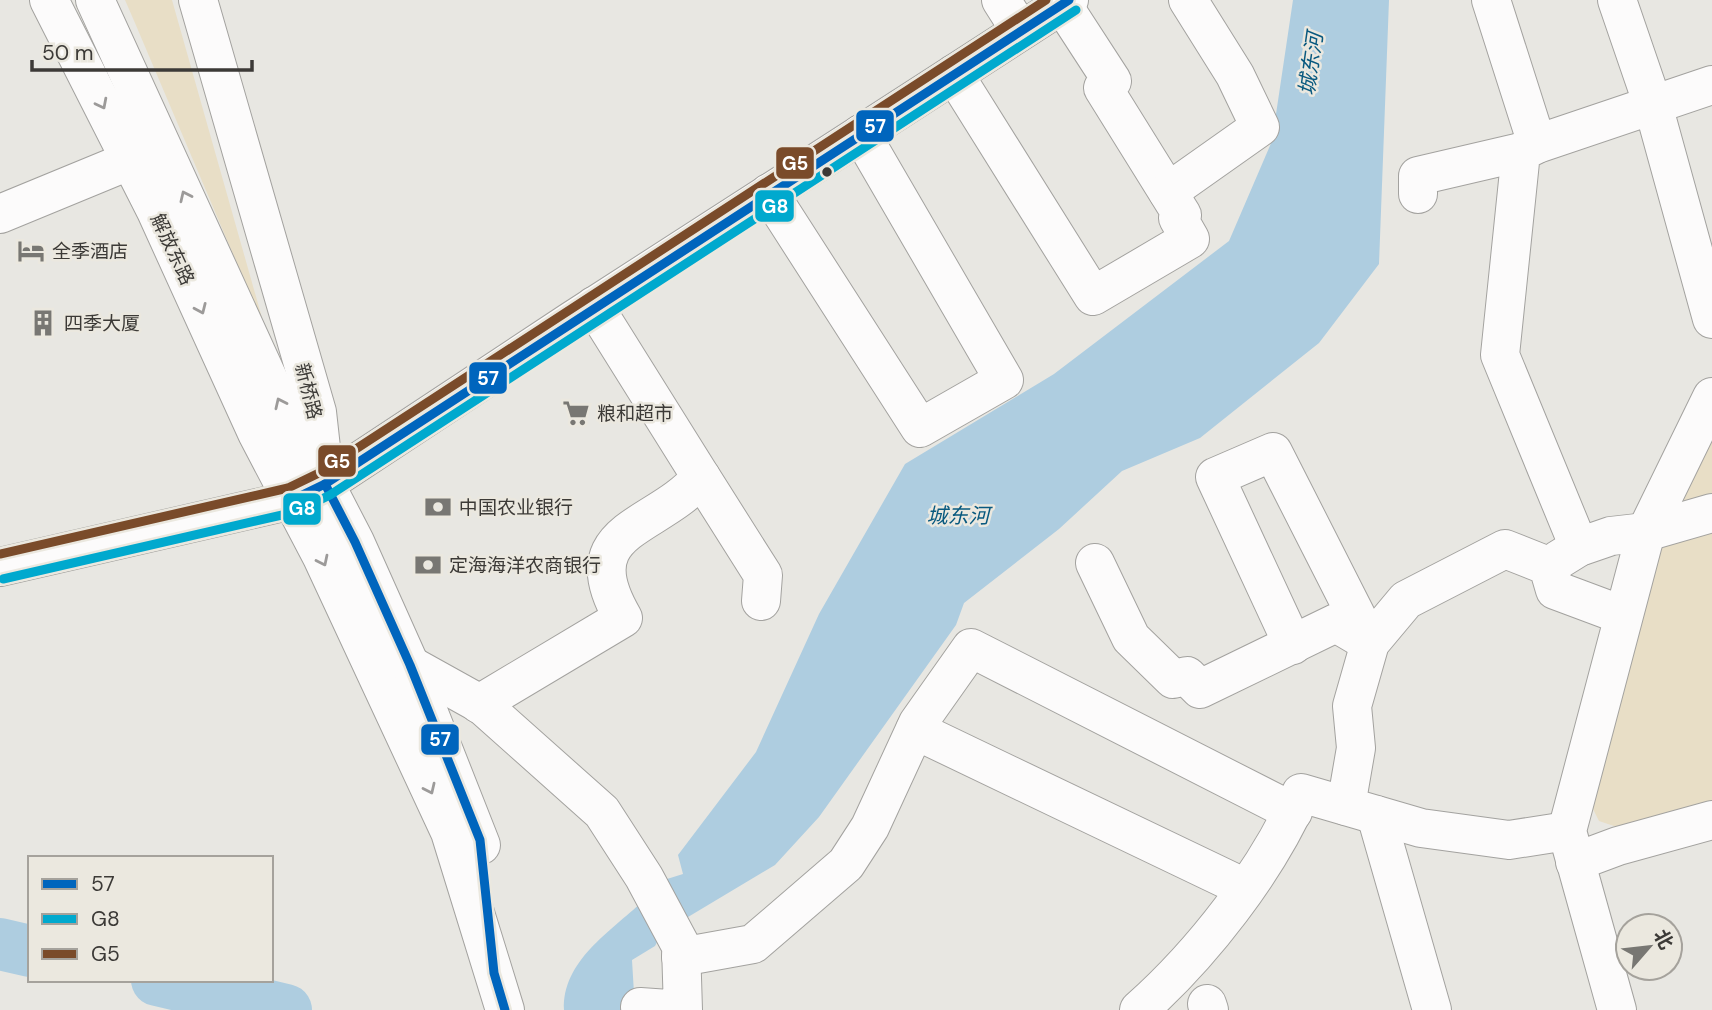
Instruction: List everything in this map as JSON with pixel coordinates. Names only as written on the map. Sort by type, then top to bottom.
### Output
[{"type":"street","name":"解放东路","points":[[49,0],[131,160],[257,433],[309,492]]},
{"type":"street","points":[[95,0],[288,422],[309,492]]},
{"type":"street","name":"新桥路","points":[[198,0],[317,412],[309,492],[450,832],[505,1010]]},
{"type":"street","points":[[1168,192],[1260,127],[1235,75],[1188,0]]},
{"type":"street","points":[[1492,0],[1529,148],[1500,355],[1563,556],[1555,590],[1622,615]]},
{"type":"street","points":[[1617,0],[1653,105],[1712,319]]},
{"type":"street","points":[[0,567],[309,492],[954,74],[1011,15],[1066,2],[1112,81],[1103,88],[1182,215],[1178,218],[1190,239],[1093,296],[954,74]]},
{"type":"street","points":[[1418,194],[1418,176],[1529,148],[1712,85]]},
{"type":"street","points":[[769,193],[920,428],[1004,380],[861,134]]},
{"type":"street","points":[[0,214],[131,160]]},
{"type":"street","points":[[594,306],[763,575],[761,601]]},
{"type":"street","points":[[1617,1010],[1571,846],[1622,615],[1646,532],[1712,397]]},
{"type":"street","points":[[1293,645],[1215,477],[1273,452],[1370,643]]},
{"type":"street","points":[[479,704],[623,618],[610,594],[607,556],[615,541],[690,491],[701,477]]},
{"type":"street","name":"新桥路","points":[[309,492],[355,542],[410,665],[480,840],[494,973]]},
{"type":"street","points":[[1432,1010],[1361,811],[1352,706],[1370,643],[1406,600],[1505,549],[1563,556],[1611,537],[1646,532],[1712,513]]},
{"type":"street","points":[[1095,563],[1132,638],[1173,679],[1187,676],[1200,689],[1336,623],[1370,643]]},
{"type":"street","points":[[681,951],[753,944],[846,864],[870,827],[915,730],[971,648],[1293,811]]},
{"type":"street","points":[[410,665],[479,704],[543,756],[602,812],[644,877],[681,951],[683,1010],[640,1007],[640,1010]]},
{"type":"street","points":[[915,730],[1245,888]]},
{"type":"street","points":[[1139,1010],[1172,981],[1245,888],[1293,811],[1301,793],[1421,828],[1571,846],[1712,820]]},
{"type":"shaded area","points":[[125,0],[172,0],[266,332],[135,23]]},
{"type":"shaded area","points":[[1712,431],[1712,493],[1688,502],[1679,500]]},
{"type":"shaded area","points":[[1712,531],[1712,811],[1626,830],[1599,821],[1593,809],[1659,550],[1675,541]]},
{"type":"water","name":"城东河","points":[[1293,0],[1389,0],[1379,264],[1319,343],[1200,438],[1122,471],[1059,529],[964,603],[956,625],[819,817],[775,865],[678,923],[660,887],[667,879],[683,874],[678,855],[756,752],[819,614],[905,464],[1054,374],[1229,241],[1272,141]]},
{"type":"water","points":[[643,901],[662,933],[655,946],[632,960],[635,1010],[564,1010],[565,993],[579,962],[603,936]]},
{"type":"waterway","name":"城东河","points":[[0,944],[28,951]]},
{"type":"waterway","name":"城东河","points":[[166,982],[286,1010]]},
{"type":"transit line","name":"G5","points":[[0,554],[288,488],[319,473],[1046,0]]},
{"type":"transit line","name":"57","points":[[292,500],[325,484],[1069,0]]},
{"type":"transit line","name":"G8","points":[[3,579],[295,512],[330,495],[1076,10]]},
{"type":"transit line","name":"57","points":[[325,484],[355,542],[410,665],[480,840],[494,973],[505,1010]]},
{"type":"place","name":"全季酒店","points":[[31,251]]},
{"type":"place","name":"四季大厦","points":[[43,323]]},
{"type":"place","name":"粮和超市","points":[[576,413]]},
{"type":"place","name":"中国农业银行","points":[[438,507]]},
{"type":"place","name":"定海海洋农商银行","points":[[428,565]]}]
